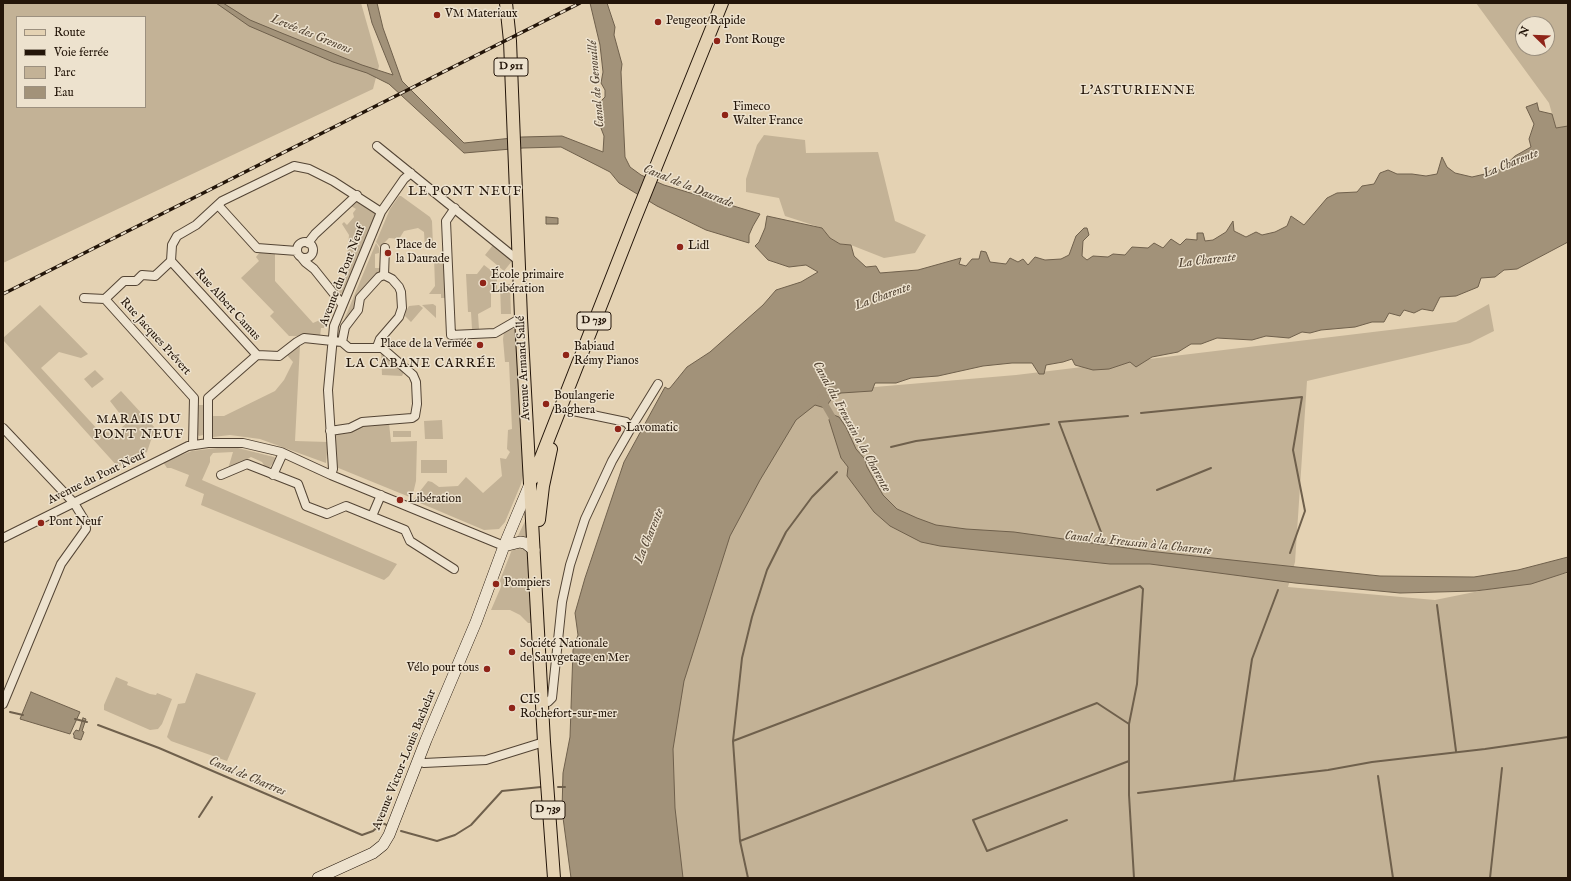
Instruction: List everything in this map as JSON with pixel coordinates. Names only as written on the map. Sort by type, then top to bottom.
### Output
[{"type":"main road","name":"Avenue Armand Sallé","points":[[506,3],[510,38],[527,432],[531,483]]},
{"type":"main road","name":"D 739","points":[[554,878],[544,742],[531,483],[641,202],[722,3]]},
{"type":"main road","name":"D 739","points":[[535,569],[539,511],[548,461],[554,439],[555,423]]},
{"type":"main road","points":[[527,432],[539,437],[550,435]]},
{"type":"main road","name":"Avenue Victor-Louis Bachelar","points":[[318,878],[373,853],[383,845],[389,835],[418,760],[476,622],[504,546],[531,483]]},
{"type":"main road","points":[[504,546],[520,542],[525,543],[534,550]]},
{"type":"street","points":[[377,146],[519,261]]},
{"type":"street","points":[[171,261],[172,245],[177,236],[196,225],[222,201],[294,166],[310,170],[333,181],[357,195],[381,212]]},
{"type":"street","name":"Avenue du Pont Neuf","points":[[3,538],[188,446],[193,445],[208,443],[243,443],[283,453],[331,475],[333,469],[328,390],[334,326],[381,212],[404,179],[411,173]]},
{"type":"street","points":[[342,304],[314,269],[305,262],[299,254],[300,244],[308,243],[315,234],[357,195]]},
{"type":"street","points":[[218,205],[257,248],[299,254],[306,258],[310,256]]},
{"type":"street","points":[[455,208],[446,221],[451,336],[495,334],[522,318]]},
{"type":"street","points":[[308,243],[312,249],[310,256],[314,269]]},
{"type":"street","points":[[384,275],[385,248]]},
{"type":"street","name":"Rue Jacques Prévert","points":[[171,261],[155,276],[142,275],[136,282],[124,281],[105,299],[194,398]]},
{"type":"street","name":"Rue Albert Camus","points":[[171,261],[257,355],[208,398]]},
{"type":"street","points":[[342,342],[345,327],[358,310],[360,298],[379,277],[384,275]]},
{"type":"street","points":[[377,347],[380,339],[399,317],[402,308],[401,292],[399,287],[392,279],[384,275]]},
{"type":"street","points":[[84,298],[105,299]]},
{"type":"street","points":[[257,355],[279,356],[304,338],[342,342],[349,348],[377,347],[385,350],[414,375],[416,382],[417,404],[415,416],[412,418],[362,422],[350,428],[330,431]]},
{"type":"street","points":[[542,702],[548,702],[552,698],[562,602],[570,565],[585,519],[599,487],[631,428],[658,384]]},
{"type":"street","points":[[193,445],[194,398],[208,398],[208,443]]},
{"type":"street","points":[[573,411],[626,422],[631,428]]},
{"type":"street","points":[[3,428],[74,503],[85,521],[86,529],[61,564],[3,704]]},
{"type":"street","points":[[273,475],[283,453]]},
{"type":"street","points":[[221,475],[247,464],[298,484],[306,506],[327,514],[346,506],[405,530],[410,541],[454,569]]},
{"type":"street","points":[[331,475],[504,546]]},
{"type":"street","points":[[372,516],[381,495]]},
{"type":"street","points":[[418,760],[424,763],[486,760],[544,742]]},
{"type":"green space","points":[[3,3],[361,3],[379,66],[373,89],[3,263]]},
{"type":"green space","points":[[1476,3],[1568,3],[1568,126],[1556,128],[1549,103]]},
{"type":"green space","points":[[764,135],[805,140],[806,153],[878,152],[895,221],[926,235],[915,253],[884,258],[851,245],[840,244],[830,238],[822,228],[785,216],[779,198],[746,192],[746,179],[757,145]]},
{"type":"green space","points":[[399,196],[430,217],[432,221],[433,246],[425,248],[424,232],[418,228],[404,231],[399,239],[389,238],[380,247],[376,242],[390,209]]},
{"type":"green space","points":[[359,201],[377,211],[344,294],[340,293],[335,286],[346,275],[349,235],[342,224],[344,222],[347,225],[354,217],[353,213],[356,209],[351,206]]},
{"type":"green space","points":[[376,243],[379,248],[379,253],[375,254],[375,268],[380,268],[380,273],[357,309],[346,321],[344,320]]},
{"type":"green space","points":[[493,245],[512,261],[504,271],[485,255]]},
{"type":"green space","points":[[260,252],[275,252],[275,281],[313,323],[329,316],[324,328],[321,328],[320,337],[289,336],[270,316],[274,312],[241,278],[259,261],[256,257]]},
{"type":"green space","points":[[445,255],[447,298],[441,298],[441,294],[429,294],[435,286],[434,257]]},
{"type":"green space","points":[[484,265],[497,275],[497,290],[491,290],[491,307],[478,314],[479,329],[472,329],[471,312],[468,312],[466,274],[477,274]]},
{"type":"green space","points":[[500,284],[510,284],[511,314],[501,314]]},
{"type":"green space","points":[[433,304],[436,306],[436,318],[422,305]]},
{"type":"green space","points":[[1489,304],[1494,331],[1470,343],[1307,381],[1295,562],[1288,587],[1435,600],[1568,573],[1568,878],[659,878],[667,661],[706,525],[816,392],[1016,375],[1456,322]]},
{"type":"green space","points":[[40,305],[88,354],[81,358],[59,352],[41,368],[100,432],[115,433],[127,423],[110,401],[121,391],[155,428],[147,452],[118,467],[3,340],[3,338]]},
{"type":"green space","points":[[419,305],[423,308],[411,322],[405,316],[406,311],[409,306]]},
{"type":"green space","points":[[510,328],[519,331],[524,471],[521,484],[505,522],[499,529],[484,530],[413,500],[428,481],[439,487],[458,486],[466,477],[483,493],[502,476],[500,458],[506,459],[510,452],[507,449],[508,430],[512,429],[509,362],[505,362],[503,339],[504,332]]},
{"type":"green space","points":[[300,345],[295,441],[328,442],[326,463],[260,439],[230,435],[213,437],[210,434],[212,416],[224,416],[275,391],[284,380],[293,362],[287,355]]},
{"type":"green space","points":[[381,351],[404,372],[402,376],[382,375]]},
{"type":"green space","points":[[95,370],[104,379],[92,388],[84,379]]},
{"type":"green space","points":[[196,405],[205,405],[205,431],[203,435],[199,436],[196,433]]},
{"type":"green space","points":[[442,420],[443,439],[425,439],[424,421]]},
{"type":"green space","points":[[389,423],[391,442],[417,441],[416,481],[412,498],[336,467],[333,436],[337,433],[362,424]]},
{"type":"green space","points":[[393,431],[411,431],[411,437],[393,437]]},
{"type":"green space","points":[[217,448],[238,448],[274,457],[276,459],[270,467],[265,467],[262,462],[251,457],[228,469],[233,452],[213,453],[210,457],[210,462],[202,480],[397,564],[389,576],[384,580],[201,505],[204,494],[185,486],[189,475],[171,468],[167,468],[163,462],[192,451]]},
{"type":"green space","points":[[421,460],[447,460],[447,473],[421,473]]},
{"type":"green space","points":[[527,517],[532,623],[528,623],[520,615],[510,610],[491,610],[501,587],[500,580]]},
{"type":"green space","points":[[196,673],[256,693],[227,761],[171,741],[167,737],[178,704],[185,703]]},
{"type":"green space","points":[[116,677],[128,682],[127,685],[150,694],[156,695],[157,693],[172,699],[162,724],[158,729],[150,730],[104,710],[104,705]]},
{"type":"water","points":[[216,3],[223,3],[250,20],[284,34],[362,65],[393,75],[372,23],[367,3],[377,3],[383,28],[402,81],[464,143],[522,137],[562,136],[603,152],[604,136],[599,123],[600,102],[605,97],[605,90],[601,83],[603,72],[600,45],[590,3],[607,3],[615,27],[614,35],[622,64],[621,72],[625,157],[630,167],[641,175],[664,185],[760,214],[749,235],[749,243],[706,230],[657,206],[619,183],[610,172],[561,147],[523,148],[464,153],[389,84],[367,73],[333,62],[249,26]]},
{"type":"water","name":"La Charente","points":[[1537,103],[1539,111],[1552,114],[1556,128],[1568,126],[1568,242],[1517,269],[1504,270],[1495,277],[1481,278],[1478,287],[1456,296],[1440,297],[1433,311],[1422,309],[1414,313],[1404,310],[1400,316],[1389,313],[1384,322],[1372,322],[1355,327],[1321,330],[1310,333],[1302,332],[1289,338],[1266,336],[1252,340],[1217,338],[1201,344],[1191,344],[1178,352],[1152,357],[1136,367],[1130,362],[1109,369],[1093,370],[1075,365],[1072,359],[1046,365],[1044,374],[1039,374],[1032,363],[1012,363],[983,366],[938,376],[911,378],[896,383],[875,383],[872,391],[841,393],[833,397],[825,408],[815,405],[796,420],[760,480],[730,536],[684,681],[673,749],[675,808],[683,878],[571,878],[562,810],[563,773],[570,737],[573,650],[578,635],[575,613],[585,578],[624,462],[665,387],[668,389],[670,388],[687,367],[710,352],[763,305],[776,290],[801,282],[818,272],[806,265],[789,267],[768,260],[755,246],[759,242],[765,228],[767,216],[822,228],[830,238],[840,244],[851,245],[854,256],[866,267],[876,266],[880,273],[918,270],[961,258],[959,264],[966,266],[972,259],[979,259],[981,251],[986,252],[990,262],[1006,264],[1010,258],[1018,262],[1023,259],[1028,265],[1035,257],[1045,260],[1061,259],[1069,255],[1076,236],[1084,228],[1087,228],[1089,235],[1083,241],[1082,256],[1087,260],[1093,256],[1108,257],[1113,254],[1125,255],[1132,247],[1148,248],[1154,243],[1163,248],[1171,239],[1180,245],[1186,239],[1197,240],[1197,233],[1203,233],[1205,241],[1213,240],[1226,232],[1233,221],[1234,231],[1246,237],[1256,232],[1262,235],[1275,232],[1287,226],[1291,216],[1304,225],[1327,198],[1337,193],[1357,192],[1362,186],[1374,184],[1380,173],[1388,170],[1397,174],[1426,176],[1437,174],[1442,157],[1447,167],[1455,173],[1472,177],[1485,174],[1493,169],[1500,170],[1515,156],[1531,147],[1529,139],[1534,124],[1526,107]]},
{"type":"water","points":[[546,217],[558,218],[558,224],[546,224]]},
{"type":"water","points":[[831,414],[839,417],[846,427],[856,449],[865,459],[867,467],[883,495],[897,509],[936,525],[966,529],[1014,532],[1148,551],[1380,576],[1474,577],[1518,570],[1568,557],[1568,572],[1531,584],[1475,591],[1400,593],[1295,583],[1150,564],[1110,564],[940,546],[921,542],[890,526],[874,512],[847,476],[848,467],[841,458],[829,420]]},
{"type":"water","points":[[31,692],[80,712],[70,734],[20,719]]},
{"type":"water","points":[[83,718],[86,719],[81,740],[74,738],[73,734],[76,730],[79,731]]},
{"type":"waterway","points":[[1141,413],[1302,397],[1293,450],[1305,511],[1290,553]]},
{"type":"waterway","name":"Canal du Freussin à la Charente","points":[[821,398],[835,422]]},
{"type":"waterway","points":[[1101,532],[1059,422],[1128,416]]},
{"type":"waterway","points":[[891,447],[916,441],[1049,424]]},
{"type":"waterway","points":[[1157,490],[1211,468]]},
{"type":"waterway","points":[[733,741],[742,658],[752,617],[767,570],[786,532],[812,497],[837,472]]},
{"type":"waterway","points":[[740,841],[733,741],[1140,586],[1143,589],[1137,684],[1129,724]]},
{"type":"waterway","points":[[1278,590],[1252,659],[1234,781],[1328,770],[1372,762],[1485,749],[1568,737]]},
{"type":"waterway","points":[[1437,605],[1456,751]]},
{"type":"waterway","points":[[748,878],[740,841],[1097,703],[1129,724],[1129,795],[1134,878]]},
{"type":"waterway","name":"Canal de Chartres","points":[[10,712],[23,715]]},
{"type":"waterway","name":"Canal de Chartres","points":[[75,719],[87,722]]},
{"type":"waterway","name":"Canal de Chartres","points":[[98,725],[159,748],[362,835],[373,831],[382,823],[387,825]]},
{"type":"waterway","points":[[1067,820],[987,851],[973,820],[1129,761]]},
{"type":"waterway","points":[[1490,878],[1502,768]]},
{"type":"waterway","points":[[1378,776],[1393,878]]},
{"type":"waterway","points":[[1138,793],[1234,781]]},
{"type":"waterway","name":"Canal de Chartres","points":[[401,831],[437,841],[455,835],[471,825],[502,791],[541,787]]},
{"type":"waterway","name":"Canal de Chartres","points":[[558,787],[565,787]]},
{"type":"waterway","points":[[199,817],[212,797]]},
{"type":"railway","points":[[3,294],[580,3]]},
{"type":"place","name":"VM Materiaux","points":[[437,15]]},
{"type":"place","name":"Peugeot Rapide","points":[[658,22]]},
{"type":"place","name":"Pont Rouge","points":[[717,41]]},
{"type":"place","name":"Fimeco Walter France","points":[[725,115]]},
{"type":"place","name":"Lidl","points":[[680,247]]},
{"type":"place","name":"Place de la Daurade","points":[[388,253]]},
{"type":"place","name":"École primaire Libération","points":[[483,283]]},
{"type":"place","name":"Place de la Vermée","points":[[480,345]]},
{"type":"place","name":"Babiaud Rémy Pianos","points":[[566,355]]},
{"type":"place","name":"Boulangerie Baghera","points":[[546,404]]},
{"type":"place","name":"Lavomatic","points":[[618,429]]},
{"type":"place","name":"Libération","points":[[400,500]]},
{"type":"place","name":"Pont Neuf","points":[[41,523]]},
{"type":"place","name":"Pompiers","points":[[496,584]]},
{"type":"place","name":"Société Nationale de Sauvgetage en Mer","points":[[512,652]]},
{"type":"place","name":"Vélo pour tous","points":[[487,669]]},
{"type":"place","name":"CIS Rochefort-sur-mer","points":[[512,708]]},
{"type":"district","name":"L'ASTURIENNE","points":[[1138,91]]},
{"type":"district","name":"LE PONT NEUF","points":[[465,192]]},
{"type":"district","name":"LA CABANE CARRÉE","points":[[421,364]]},
{"type":"district","name":"MARAIS DU PONT NEUF","points":[[139,428]]},
{"type":"water label","name":"Levée des Grenons","points":[[311,35]]},
{"type":"water label","name":"Canal de Genouillé","points":[[597,84]]},
{"type":"water label","name":"Canal de la Daurade","points":[[688,187]]}]
